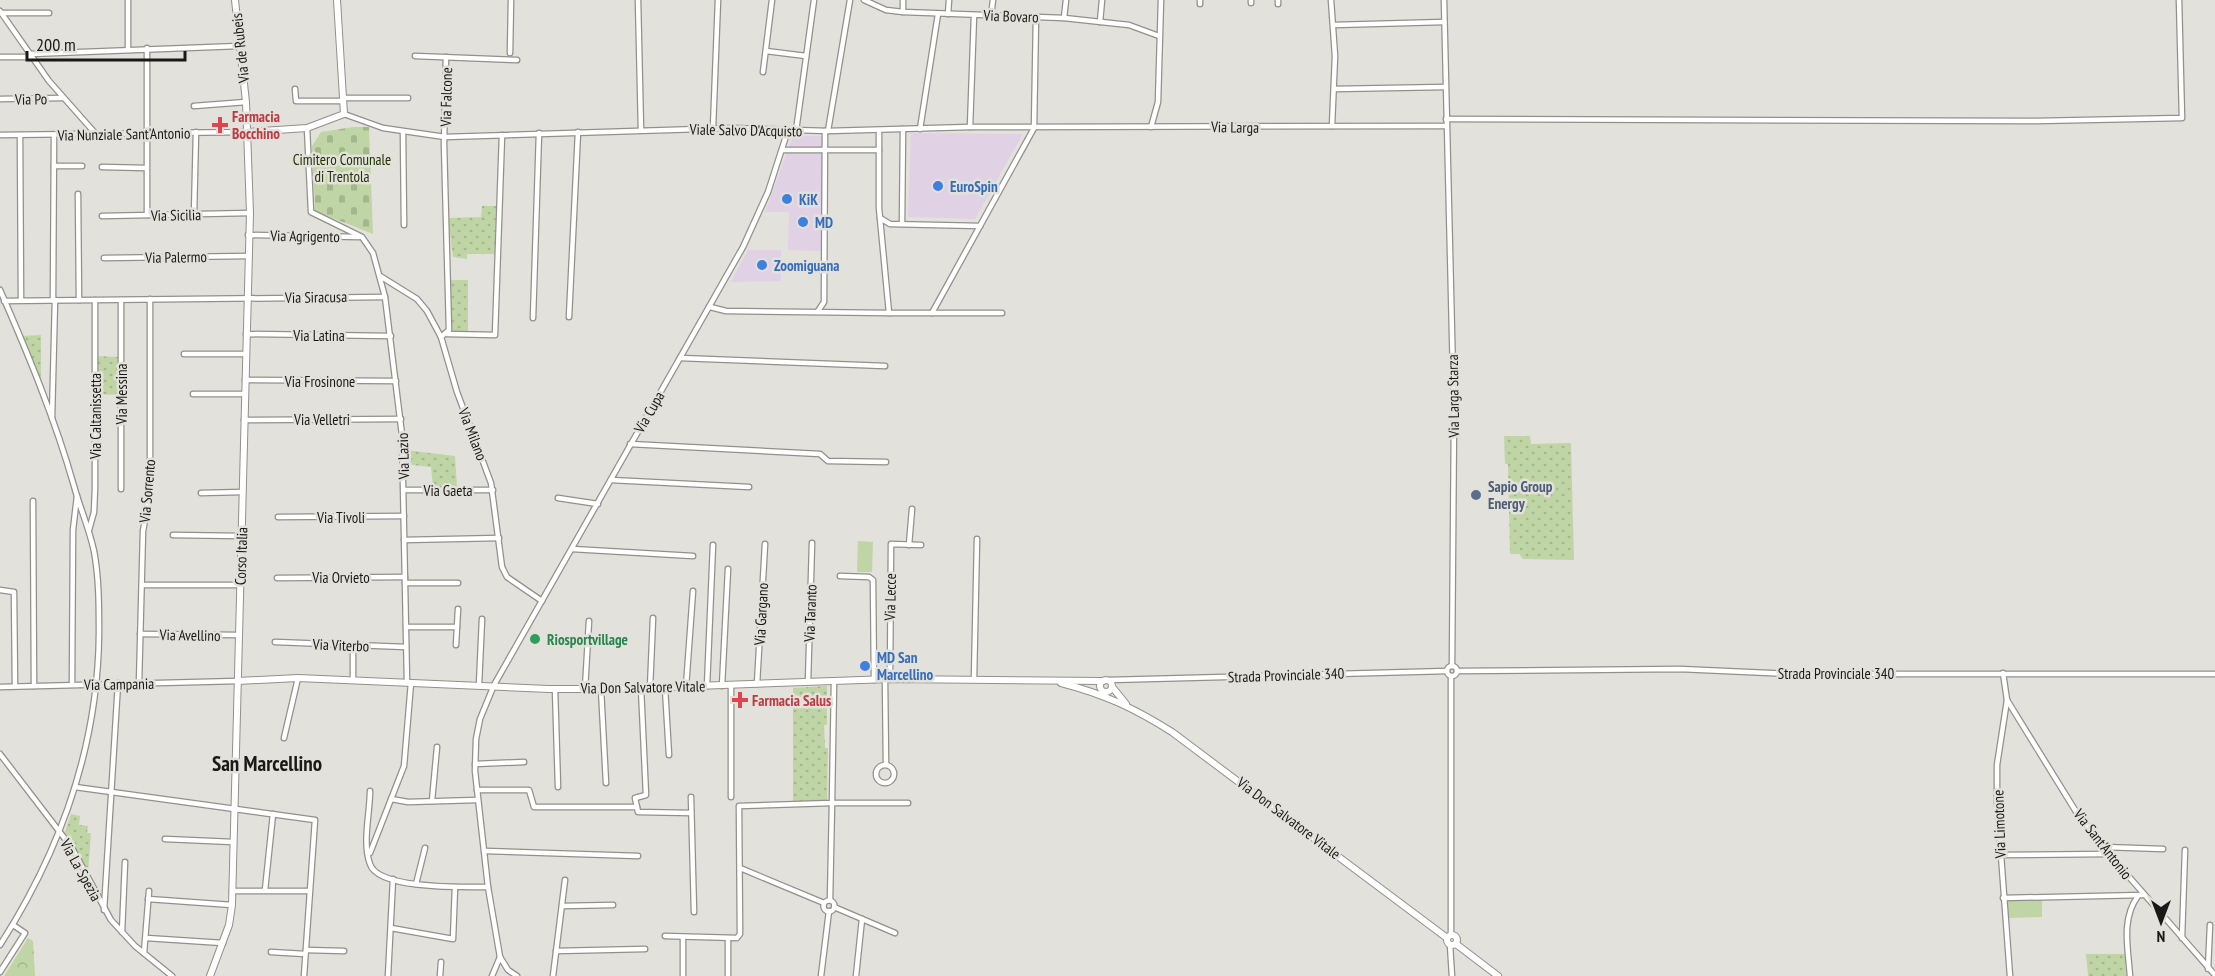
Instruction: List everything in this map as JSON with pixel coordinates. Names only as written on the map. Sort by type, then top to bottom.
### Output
[{"type":"street","points":[[128,0],[128,49]]},
{"type":"street","name":"Via de Rubeis","points":[[235,0],[247,132]]},
{"type":"street","points":[[247,132],[307,128],[344,114],[337,0]]},
{"type":"street","points":[[510,53],[511,0]]},
{"type":"street","points":[[638,0],[641,130]]},
{"type":"street","points":[[713,128],[718,0]]},
{"type":"street","points":[[763,72],[772,0]]},
{"type":"street","points":[[796,131],[814,0]]},
{"type":"street","points":[[818,311],[824,302],[827,131],[850,0]]},
{"type":"street","name":"Via Bovaro","points":[[864,0],[886,10],[903,12],[1036,16],[1129,25],[1159,36]]},
{"type":"street","points":[[903,0],[903,12]]},
{"type":"street","points":[[948,14],[949,0]]},
{"type":"street","points":[[991,16],[993,0]]},
{"type":"street","points":[[1064,18],[1066,0]]},
{"type":"street","points":[[1100,22],[1102,0]]},
{"type":"street","points":[[1151,127],[1158,102],[1161,0]]},
{"type":"street","points":[[1331,0],[1334,25],[1332,126]]},
{"type":"street","name":"Via Larga Starza","points":[[1444,0],[1454,418],[1452,666]]},
{"type":"street","points":[[1446,119],[2036,121],[2182,118],[2179,0]]},
{"type":"street","points":[[0,12],[49,13]]},
{"type":"street","points":[[0,12],[63,98],[95,133]]},
{"type":"street","points":[[920,129],[938,14]]},
{"type":"street","points":[[970,127],[974,15]]},
{"type":"street","points":[[932,313],[1035,128],[1036,16]]},
{"type":"street","points":[[1334,25],[1444,22]]},
{"type":"street","points":[[0,57],[147,48],[239,46]]},
{"type":"street","points":[[147,48],[147,215]]},
{"type":"street","points":[[766,51],[806,56]]},
{"type":"street","name":"Via Falcone","points":[[415,56],[518,60]]},
{"type":"street","name":"Via Falcone","points":[[446,57],[447,334]]},
{"type":"street","points":[[1334,90],[1445,87]]},
{"type":"street","points":[[295,89],[296,101],[408,98]]},
{"type":"street","name":"Via Po","points":[[0,99],[63,98]]},
{"type":"street","points":[[194,106],[246,102]]},
{"type":"street","name":"Viale Salvo D'Acquisto","points":[[344,114],[403,132],[445,137],[713,128],[827,131],[970,127],[1151,127]]},
{"type":"street","name":"Via Larga","points":[[1151,127],[1446,126]]},
{"type":"street","points":[[307,128],[311,212],[362,237]]},
{"type":"street","points":[[902,224],[903,129]]},
{"type":"street","name":"Via Cupa","points":[[500,957],[477,800],[475,764],[480,719],[494,686],[710,307],[756,220],[788,130]]},
{"type":"street","points":[[879,130],[880,218],[889,313]]},
{"type":"street","points":[[194,215],[196,132]]},
{"type":"street","name":"Via Nunziale Sant'Antonio","points":[[0,135],[247,132]]},
{"type":"street","name":"Corso Italia","points":[[210,976],[223,943],[232,905],[250,213],[247,132]]},
{"type":"street","points":[[403,132],[404,225]]},
{"type":"street","points":[[569,317],[578,132]]},
{"type":"street","points":[[533,318],[539,133]]},
{"type":"street","points":[[20,135],[21,300]]},
{"type":"street","points":[[52,420],[54,135]]},
{"type":"street","points":[[441,337],[447,334],[495,335],[502,135]]},
{"type":"street","points":[[782,150],[879,150]]},
{"type":"street","points":[[54,166],[82,166]]},
{"type":"street","points":[[102,167],[146,168]]},
{"type":"street","points":[[78,194],[79,300]]},
{"type":"street","name":"Via Sicilia","points":[[102,216],[250,213]]},
{"type":"street","points":[[880,218],[890,224],[980,226]]},
{"type":"street","points":[[881,231],[890,224]]},
{"type":"street","name":"Via Agrigento","points":[[248,235],[362,237]]},
{"type":"street","name":"Via Lazio","points":[[362,237],[373,253],[385,297],[400,418],[404,490],[406,647],[409,682],[404,766],[369,856]]},
{"type":"street","name":"Via Palermo","points":[[104,258],[249,256]]},
{"type":"street","name":"Via Milano","points":[[380,276],[417,299],[427,311],[441,337],[457,392],[493,490],[500,560],[507,577],[542,601]]},
{"type":"street","points":[[0,290],[52,420],[89,532],[97,575],[98,683],[75,787],[60,832],[34,890],[0,945]]},
{"type":"street","name":"Via Siracusa","points":[[248,298],[385,297]]},
{"type":"street","points":[[4,301],[248,298]]},
{"type":"street","name":"Via Sorrento","points":[[139,683],[143,531],[150,493],[150,299]]},
{"type":"street","name":"Via Caltanissetta","points":[[89,532],[94,512],[95,488],[96,300]]},
{"type":"street","name":"Via Messina","points":[[121,300],[121,489]]},
{"type":"street","points":[[824,302],[833,312]]},
{"type":"street","points":[[710,307],[718,311],[1002,313]]},
{"type":"street","name":"Via Latina","points":[[246,334],[391,336]]},
{"type":"street","points":[[184,354],[246,354]]},
{"type":"street","points":[[680,358],[885,366]]},
{"type":"street","name":"Via Frosinone","points":[[245,380],[396,381]]},
{"type":"street","points":[[193,394],[244,394]]},
{"type":"street","name":"Via Velletri","points":[[244,420],[400,418]]},
{"type":"street","points":[[630,444],[820,454],[828,460],[886,462]]},
{"type":"street","points":[[611,480],[749,487]]},
{"type":"street","name":"Via Gaeta","points":[[404,490],[493,490]]},
{"type":"street","points":[[201,493],[242,492]]},
{"type":"street","points":[[72,684],[73,530],[77,496]]},
{"type":"street","points":[[558,498],[597,504]]},
{"type":"street","points":[[33,501],[34,686]]},
{"type":"street","points":[[912,509],[909,545],[921,545]]},
{"type":"street","name":"Via Tivoli","points":[[278,517],[404,516]]},
{"type":"street","points":[[173,535],[242,536]]},
{"type":"street","points":[[404,540],[499,538]]},
{"type":"street","points":[[974,679],[977,539]]},
{"type":"street","name":"Via Taranto","points":[[808,682],[812,543]]},
{"type":"street","name":"Via Gargano","points":[[757,684],[765,544]]},
{"type":"street","name":"Via Lecce","points":[[887,680],[891,544],[909,545]]},
{"type":"street","points":[[707,686],[713,545]]},
{"type":"street","points":[[572,549],[693,556]]},
{"type":"street","points":[[722,686],[728,569]]},
{"type":"street","points":[[840,576],[869,577],[873,580],[874,680]]},
{"type":"street","name":"Via Orvieto","points":[[277,578],[405,577]]},
{"type":"street","points":[[405,583],[458,583]]},
{"type":"street","points":[[142,585],[240,585]]},
{"type":"street","points":[[0,590],[14,592],[15,686]]},
{"type":"street","points":[[687,687],[693,591]]},
{"type":"street","points":[[456,645],[458,609]]},
{"type":"street","points":[[650,688],[652,618]]},
{"type":"street","points":[[479,684],[482,619]]},
{"type":"street","points":[[585,689],[589,621]]},
{"type":"street","points":[[406,627],[457,627]]},
{"type":"street","name":"Via Avellino","points":[[140,634],[239,635]]},
{"type":"street","name":"Via Viterbo","points":[[275,642],[406,647]]},
{"type":"street","points":[[353,645],[353,680]]},
{"type":"street","points":[[1451,676],[1457,671],[1452,666],[1447,671],[1451,676],[1449,937],[1453,945],[1452,976]]},
{"type":"street","name":"Strada Provinciale 340","points":[[1457,671],[1680,669],[1789,674],[2215,674]]},
{"type":"street","name":"Strada Provinciale 340","points":[[1110,684],[1125,680],[1447,671]]},
{"type":"street","name":"Via Limotone","points":[[2003,674],[2007,700],[1997,765],[2000,855],[2010,976]]},
{"type":"street","points":[[284,738],[298,678]]},
{"type":"street","name":"Via Don Salvatore Vitale","points":[[238,681],[298,678],[601,689],[874,680],[1049,680],[1110,684],[1126,704]]},
{"type":"street","points":[[886,764],[877,768],[875,774],[877,780],[886,783],[891,781],[894,772],[886,764],[887,680]]},
{"type":"street","name":"Via Don Salvatore Vitale","points":[[1049,680],[1104,693],[1172,732],[1449,937]]},
{"type":"street","name":"Via Campania","points":[[0,687],[238,681]]},
{"type":"street","points":[[821,976],[831,909],[834,682]]},
{"type":"street","points":[[104,910],[117,683]]},
{"type":"street","points":[[1110,684],[1104,693],[1100,686],[1110,684]]},
{"type":"street","points":[[731,686],[731,797]]},
{"type":"street","points":[[641,688],[646,795],[635,798],[638,812],[691,813]]},
{"type":"street","points":[[665,688],[669,755]]},
{"type":"street","points":[[555,689],[558,787]]},
{"type":"street","points":[[601,689],[606,783]]},
{"type":"street","name":"Via Sant'Antonio","points":[[2007,700],[2075,810],[2140,895],[2215,975]]},
{"type":"street","points":[[432,801],[437,747]]},
{"type":"street","name":"Via La Spezia","points":[[0,754],[72,849],[104,910],[122,932],[172,976]]},
{"type":"street","points":[[475,764],[524,762]]},
{"type":"street","points":[[75,787],[315,820],[304,976]]},
{"type":"street","points":[[370,790],[369,856],[374,871],[393,879],[416,884],[488,887]]},
{"type":"street","points":[[477,790],[529,790],[534,807],[637,807]]},
{"type":"street","points":[[691,797],[694,912]]},
{"type":"street","points":[[391,799],[408,802],[477,800]]},
{"type":"street","points":[[664,936],[737,938],[740,934],[739,806],[908,803]]},
{"type":"street","points":[[265,890],[273,814]]},
{"type":"street","points":[[165,839],[233,842]]},
{"type":"street","points":[[2103,847],[2163,849]]},
{"type":"street","points":[[416,884],[425,848]]},
{"type":"street","points":[[2182,939],[2185,850]]},
{"type":"street","points":[[485,851],[638,856]]},
{"type":"street","points":[[2000,855],[2109,854]]},
{"type":"street","points":[[122,932],[125,862]]},
{"type":"street","points":[[740,868],[824,903],[830,900]]},
{"type":"street","points":[[388,976],[393,879]]},
{"type":"street","points":[[553,976],[565,880]]},
{"type":"street","points":[[391,928],[453,939],[455,887]]},
{"type":"street","points":[[144,953],[148,891]]},
{"type":"street","points":[[232,891],[309,891]]},
{"type":"street","points":[[2003,898],[2140,895]]},
{"type":"street","points":[[2130,976],[2127,921],[2130,908],[2140,895]]},
{"type":"street","points":[[148,899],[232,905]]},
{"type":"street","points":[[824,903],[824,909],[862,919],[895,933]]},
{"type":"street","points":[[562,906],[613,905]]},
{"type":"street","points":[[856,976],[862,919]]},
{"type":"street","points":[[0,972],[25,933],[13,925]]},
{"type":"street","points":[[2208,969],[2210,925]]},
{"type":"street","points":[[683,937],[683,976]]},
{"type":"street","points":[[146,938],[223,943]]},
{"type":"street","points":[[728,938],[728,976]]},
{"type":"street","points":[[1453,945],[1463,949],[1498,976]]},
{"type":"street","points":[[556,951],[645,948]]},
{"type":"street","points":[[271,952],[344,951]]},
{"type":"street","points":[[492,976],[500,957]]},
{"type":"street","points":[[500,957],[508,970],[517,976]]},
{"type":"street","points":[[440,976],[441,962]]},
{"type":"shaded area","points":[[911,133],[1023,134],[975,219],[908,217]]},
{"type":"shaded area","points":[[793,136],[823,136],[821,251],[788,250],[789,212],[765,212]]},
{"type":"shaded area","points":[[748,250],[781,250],[781,281],[731,282]]},
{"type":"green space","name":"Cimitero Comunale di Trentola","points":[[369,127],[373,234],[315,211],[312,146],[321,132]]},
{"type":"green space","points":[[482,206],[496,206],[495,254],[467,254],[467,259],[453,257],[448,218],[481,217]]},
{"type":"green space","points":[[449,280],[468,280],[468,332],[451,331]]},
{"type":"green space","points":[[41,335],[41,384],[21,336]]},
{"type":"green space","points":[[97,356],[119,357],[119,395],[97,394]]},
{"type":"green space","points":[[1504,436],[1530,436],[1531,444],[1571,443],[1574,560],[1523,559],[1519,554],[1510,554],[1508,464],[1505,464]]},
{"type":"green space","points":[[405,450],[455,456],[457,488],[433,488],[431,467],[405,464]]},
{"type":"green space","points":[[858,541],[873,542],[872,572],[857,572]]},
{"type":"green space","points":[[827,686],[827,725],[824,725],[825,748],[828,748],[827,801],[793,802],[793,688]]},
{"type":"green space","points":[[71,814],[80,816],[79,825],[88,826],[87,833],[91,833],[88,873],[65,832]]},
{"type":"green space","points":[[2042,899],[2042,917],[2007,918],[2007,900]]},
{"type":"green space","points":[[28,938],[33,941],[35,976],[4,976]]},
{"type":"green space","points":[[2086,954],[2125,954],[2126,976],[2088,976]]},
{"type":"place","name":"Farmacia Bocchino","points":[[220,125]]},
{"type":"place","name":"EuroSpin","points":[[938,186]]},
{"type":"place","name":"KiK","points":[[787,199]]},
{"type":"place","name":"MD","points":[[803,222]]},
{"type":"place","name":"Zoomiguana","points":[[762,265]]},
{"type":"place","name":"Sapio Group Energy","points":[[1476,495]]},
{"type":"place","name":"Riosportvillage","points":[[535,639]]},
{"type":"place","name":"MD San Marcellino","points":[[865,666]]},
{"type":"place","name":"Farmacia Salus","points":[[740,700]]},
{"type":"district","name":"San Marcellino","points":[[267,763]]}]
